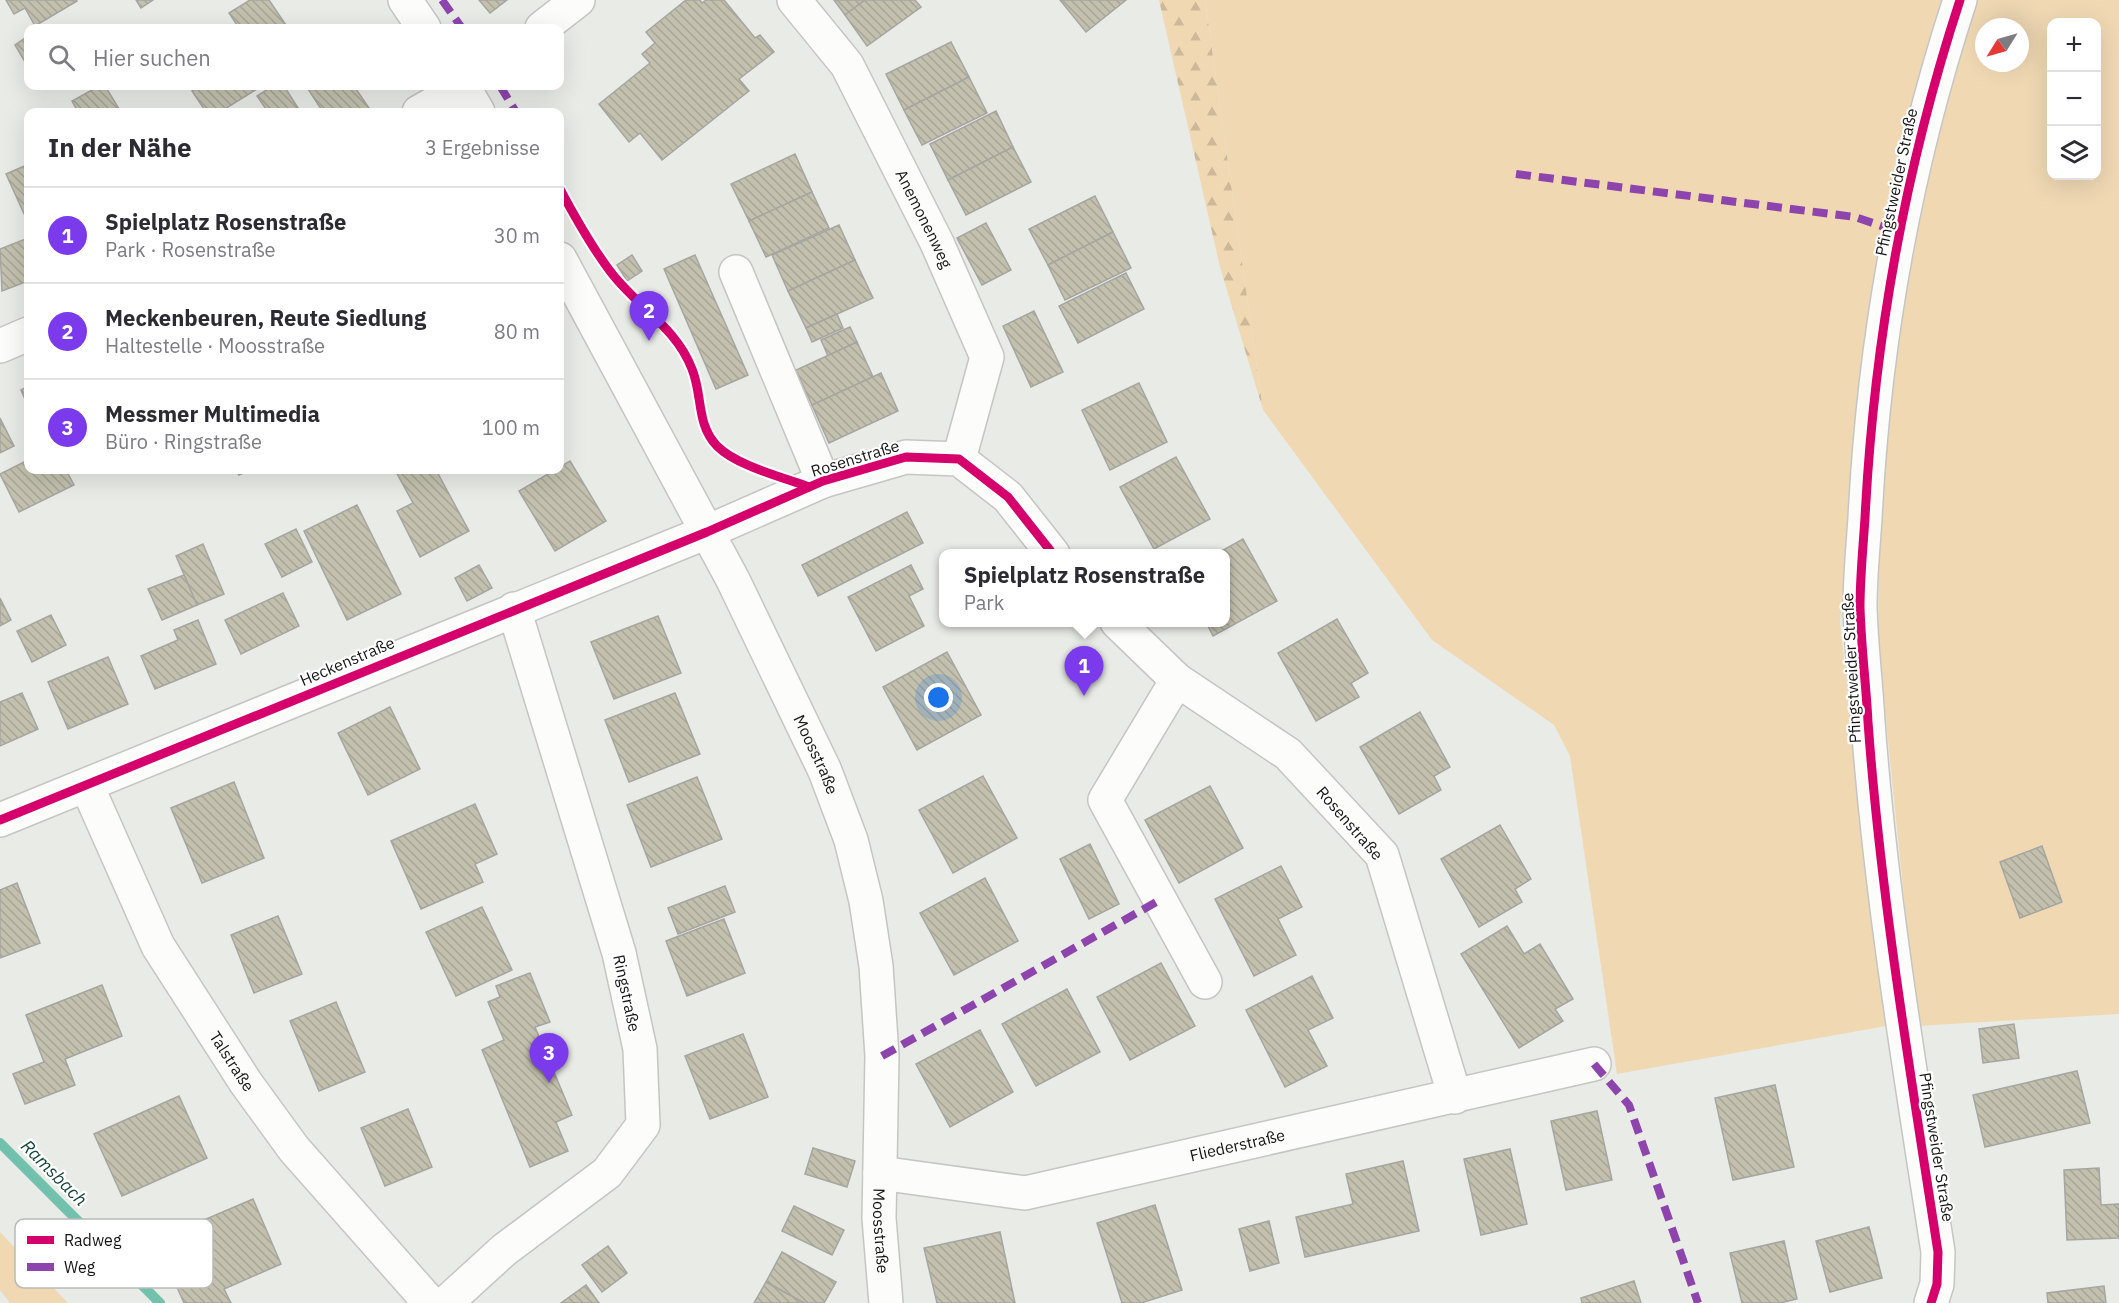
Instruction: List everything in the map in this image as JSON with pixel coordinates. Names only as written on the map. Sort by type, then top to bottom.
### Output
[{"type":"street","points":[[405,0],[421,24]]},
{"type":"street","points":[[547,24],[578,0]]},
{"type":"street","name":"Anemonenweg","points":[[794,0],[847,65],[937,243],[987,357],[959,459]]},
{"type":"street","name":"Pfingstweider Straße","points":[[1931,1303],[1937,1284],[1938,1252],[1894,968],[1872,776],[1860,608],[1869,440],[1885,309],[1911,171],[1939,66],[1960,0]]},
{"type":"street","points":[[426,108],[457,90]]},
{"type":"street","points":[[466,90],[476,108]]},
{"type":"street","name":"Moosstraße","points":[[564,266],[707,532],[783,680],[825,771],[851,840],[866,901],[876,966],[882,1056],[879,1218],[886,1303]]},
{"type":"street","name":"Rosenstraße","points":[[736,272],[824,481]]},
{"type":"street","points":[[0,346],[24,336]]},
{"type":"street","name":"Rosenstraße","points":[[707,532],[824,481],[906,457],[959,459]]},
{"type":"street","points":[[959,459],[1008,497],[1049,549]]},
{"type":"street","name":"Heckenstraße","points":[[0,820],[707,532]]},
{"type":"street","name":"Ringstraße","points":[[446,1303],[504,1250],[607,1173],[643,1125],[640,1049],[619,953],[514,609]]},
{"type":"street","name":"Rosenstraße","points":[[1122,627],[1177,680],[1287,754],[1382,855],[1455,1097]]},
{"type":"street","points":[[1177,680],[1105,800],[1204,982]]},
{"type":"street","name":"Talstraße","points":[[87,786],[158,946],[246,1083],[294,1149],[430,1303]]},
{"type":"street","name":"Fliederstraße","points":[[880,1173],[1025,1193],[1594,1064]]},
{"type":"green space","points":[[1159,0],[1205,0],[1263,410],[1220,267]]},
{"type":"green space","points":[[1205,0],[1942,0],[1901,146],[1866,326],[1840,623],[1886,1026],[1617,1074],[1570,756],[1554,725],[1432,640],[1263,410]]},
{"type":"green space","points":[[1973,0],[2119,0],[2119,1014],[1917,1026],[1878,641],[1880,511],[1900,323],[1920,202]]},
{"type":"green space","points":[[0,1232],[15,1248],[15,1288],[54,1288],[68,1303],[10,1303],[0,1290]]},
{"type":"building","points":[[6,0],[77,1],[38,24],[34,24],[25,8],[14,14]]},
{"type":"building","points":[[136,0],[153,0],[141,8]]},
{"type":"building","points":[[250,0],[269,0],[285,24],[236,24],[229,13]]},
{"type":"building","points":[[479,0],[507,0],[490,13]]},
{"type":"building","points":[[686,0],[700,0],[702,3],[706,0],[724,0],[755,38],[760,35],[774,52],[739,79],[749,91],[662,160],[640,133],[629,142],[599,104],[650,63],[642,54],[655,43],[646,32]]},
{"type":"building","points":[[834,0],[865,0],[845,15]]},
{"type":"building","points":[[865,0],[915,0],[921,7],[867,46],[845,15]]},
{"type":"building","points":[[1060,0],[1126,0],[1086,32]]},
{"type":"building","points":[[24,39],[24,60],[15,45]]},
{"type":"building","points":[[951,42],[969,77],[904,110],[886,74]]},
{"type":"building","points":[[969,77],[987,113],[922,145],[904,110]]},
{"type":"building","points":[[92,90],[107,90],[119,108],[76,108],[72,101]]},
{"type":"building","points":[[256,90],[226,108],[203,108],[192,91]]},
{"type":"building","points":[[267,90],[287,90],[298,108],[265,108],[257,96]]},
{"type":"building","points":[[309,90],[357,90],[369,108],[320,108]]},
{"type":"building","points":[[996,111],[1013,147],[948,180],[930,144]]},
{"type":"building","points":[[1013,147],[1031,182],[966,215],[948,180]]},
{"type":"building","points":[[795,154],[812,192],[749,221],[731,184]]},
{"type":"building","points":[[24,166],[24,214],[6,174]]},
{"type":"building","points":[[812,192],[829,228],[766,257],[749,221]]},
{"type":"building","points":[[1095,196],[1113,232],[1048,265],[1029,229]]},
{"type":"building","points":[[986,223],[1011,270],[982,285],[957,238]]},
{"type":"building","points":[[839,225],[855,260],[788,291],[772,255]]},
{"type":"building","points":[[1113,232],[1131,268],[1065,300],[1048,265]]},
{"type":"building","points":[[24,240],[24,283],[2,291],[0,249]]},
{"type":"building","points":[[632,255],[642,271],[627,281],[617,265]]},
{"type":"building","points":[[695,255],[748,375],[716,389],[664,269]]},
{"type":"building","points":[[855,260],[873,298],[806,328],[788,291]]},
{"type":"building","points":[[1126,273],[1144,309],[1078,343],[1059,306]]},
{"type":"building","points":[[1034,311],[1063,372],[1031,387],[1003,326]]},
{"type":"building","points":[[837,314],[843,328],[812,342],[806,328]]},
{"type":"building","points":[[850,327],[857,342],[828,356],[821,340]]},
{"type":"building","points":[[857,342],[873,377],[812,405],[796,370]]},
{"type":"building","points":[[881,373],[898,411],[829,443],[812,405]]},
{"type":"building","points":[[1139,383],[1167,442],[1110,470],[1082,410]]},
{"type":"building","points":[[0,418],[14,446],[0,453]]},
{"type":"building","points":[[1176,457],[1210,519],[1154,549],[1120,487]]},
{"type":"building","points":[[570,461],[606,521],[555,551],[519,491],[548,474],[564,474],[564,465]]},
{"type":"building","points":[[24,462],[24,474],[68,474],[74,485],[19,512],[0,474]]},
{"type":"building","points":[[397,474],[438,474],[469,531],[420,557],[397,511],[413,503]]},
{"type":"building","points":[[357,505],[401,594],[347,620],[304,531]]},
{"type":"building","points":[[907,512],[923,543],[818,596],[802,565]]},
{"type":"building","points":[[296,529],[312,562],[282,577],[265,544]]},
{"type":"building","points":[[1243,539],[1277,601],[1230,627],[1230,549],[1225,549]]},
{"type":"building","points":[[203,544],[224,594],[197,605],[176,556]]},
{"type":"building","points":[[479,565],[492,588],[467,601],[455,578]]},
{"type":"building","points":[[911,565],[923,589],[909,596],[924,626],[876,651],[848,597]]},
{"type":"building","points":[[184,575],[197,605],[162,620],[148,589]]},
{"type":"building","points":[[283,593],[299,626],[241,654],[225,620]]},
{"type":"building","points":[[0,598],[11,620],[0,626]]},
{"type":"building","points":[[51,615],[66,645],[32,662],[17,631]]},
{"type":"building","points":[[658,616],[681,673],[614,699],[591,642]]},
{"type":"building","points":[[1337,619],[1368,673],[1351,683],[1359,697],[1316,721],[1278,653]]},
{"type":"building","points":[[198,620],[216,664],[155,689],[141,656],[178,640],[174,630]]},
{"type":"building","points":[[1208,627],[1229,627],[1213,636]]},
{"type":"building","points":[[947,652],[981,715],[917,750],[883,687]]},
{"type":"building","points":[[108,657],[128,704],[68,729],[48,682]]},
{"type":"building","points":[[22,693],[38,729],[0,746],[0,702]]},
{"type":"building","points":[[675,693],[700,754],[629,782],[605,720]]},
{"type":"building","points":[[390,707],[420,769],[368,795],[338,733]]},
{"type":"building","points":[[1420,712],[1450,767],[1434,776],[1441,790],[1399,814],[1360,747]]},
{"type":"building","points":[[983,776],[1017,838],[953,873],[919,810]]},
{"type":"building","points":[[697,777],[722,839],[651,867],[627,805]]},
{"type":"building","points":[[234,782],[264,858],[202,883],[171,808]]},
{"type":"building","points":[[1210,786],[1243,848],[1179,883],[1145,820]]},
{"type":"building","points":[[475,804],[497,854],[475,864],[483,882],[421,909],[391,841]]},
{"type":"building","points":[[1500,825],[1531,879],[1515,889],[1522,902],[1479,927],[1441,859]]},
{"type":"building","points":[[1090,844],[1119,904],[1089,919],[1060,859]]},
{"type":"building","points":[[2042,846],[2062,902],[2020,918],[2000,862]]},
{"type":"building","points":[[1281,866],[1302,907],[1278,919],[1296,955],[1254,976],[1215,899]]},
{"type":"building","points":[[985,878],[1018,941],[954,975],[920,913]]},
{"type":"building","points":[[17,883],[40,943],[0,958],[0,890]]},
{"type":"building","points":[[725,886],[735,912],[678,934],[668,908]]},
{"type":"building","points":[[482,907],[512,970],[456,996],[426,932]]},
{"type":"building","points":[[278,916],[302,974],[254,993],[231,935]]},
{"type":"building","points":[[724,919],[745,973],[687,996],[666,941]]},
{"type":"building","points":[[1507,926],[1524,954],[1540,944],[1573,999],[1555,1009],[1563,1021],[1519,1048],[1461,954]]},
{"type":"building","points":[[1161,963],[1195,1026],[1130,1060],[1097,997]]},
{"type":"building","points":[[530,973],[550,1022],[535,1027],[572,1115],[556,1122],[568,1151],[530,1167],[482,1050],[504,1040],[488,1002],[500,997],[496,986]]},
{"type":"building","points":[[1312,976],[1333,1018],[1308,1030],[1327,1066],[1285,1087],[1246,1010]]},
{"type":"building","points":[[102,985],[122,1036],[65,1059],[75,1085],[25,1104],[13,1074],[44,1062],[26,1015]]},
{"type":"building","points":[[1067,989],[1100,1052],[1036,1086],[1002,1024]]},
{"type":"building","points":[[336,1002],[365,1072],[319,1091],[290,1021]]},
{"type":"building","points":[[2014,1024],[2019,1058],[1983,1063],[1979,1029]]},
{"type":"building","points":[[980,1030],[1013,1092],[950,1127],[916,1064]]},
{"type":"building","points":[[743,1034],[768,1097],[710,1119],[685,1056]]},
{"type":"building","points":[[2077,1071],[2090,1123],[1985,1147],[1973,1095]]},
{"type":"building","points":[[1775,1085],[1794,1167],[1733,1180],[1715,1098]]},
{"type":"building","points":[[179,1096],[207,1158],[122,1196],[94,1134]]},
{"type":"building","points":[[408,1109],[432,1167],[385,1186],[361,1128]]},
{"type":"building","points":[[1597,1111],[1612,1180],[1566,1190],[1551,1121]]},
{"type":"building","points":[[813,1148],[855,1161],[847,1187],[805,1174]]},
{"type":"building","points":[[1510,1149],[1527,1224],[1481,1235],[1464,1159]]},
{"type":"building","points":[[1403,1161],[1419,1231],[1305,1257],[1296,1217],[1353,1204],[1346,1174]]},
{"type":"building","points":[[2099,1168],[2101,1205],[2119,1204],[2119,1238],[2067,1240],[2064,1170]]},
{"type":"building","points":[[253,1199],[281,1264],[224,1289],[231,1303],[184,1303],[177,1288],[213,1288],[213,1219],[206,1219]]},
{"type":"building","points":[[1155,1205],[1182,1290],[1141,1303],[1122,1303],[1097,1223]]},
{"type":"building","points":[[794,1206],[844,1230],[832,1255],[782,1231]]},
{"type":"building","points":[[1269,1221],[1279,1263],[1250,1271],[1239,1229]]},
{"type":"building","points":[[1869,1227],[1882,1278],[1830,1292],[1816,1241]]},
{"type":"building","points":[[1000,1232],[1015,1303],[937,1303],[924,1248]]},
{"type":"building","points":[[1784,1241],[1797,1299],[1780,1303],[1742,1303],[1730,1253]]},
{"type":"building","points":[[608,1246],[627,1273],[602,1292],[582,1265]]},
{"type":"building","points":[[782,1252],[836,1282],[824,1303],[804,1303],[766,1282]]},
{"type":"building","points":[[1634,1281],[1641,1303],[1582,1303],[1581,1298]]},
{"type":"building","points":[[766,1282],[804,1303],[754,1303]]},
{"type":"building","points":[[586,1285],[599,1303],[561,1303]]},
{"type":"building","points":[[2104,1286],[2106,1303],[2048,1303],[2047,1293]]},
{"type":"waterway","name":"Ramsbach","points":[[0,1143],[76,1219]]},
{"type":"waterway","name":"Ramsbach","points":[[145,1288],[160,1303]]},
{"type":"marked path","points":[[442,0],[459,24]]},
{"type":"marked path","points":[[502,90],[514,108]]},
{"type":"marked path","points":[[1516,174],[1855,217],[1899,232]]},
{"type":"marked path","points":[[882,1056],[1160,900]]},
{"type":"marked path","points":[[1594,1064],[1629,1105],[1698,1303]]},
{"type":"cycle path","points":[[1931,1303],[1937,1284],[1938,1252],[1898,988],[1881,855],[1861,636],[1860,596],[1869,452],[1895,256],[1923,127],[1960,0]]},
{"type":"cycle path","points":[[564,197],[610,271],[620,284],[666,329],[685,354],[695,379],[706,428],[717,446],[748,465],[809,487]]},
{"type":"cycle path","points":[[0,820],[707,532],[823,481],[906,457],[959,459],[1008,497],[1049,549]]},
{"type":"place","name":"Meckenbeuren, Reute Siedlung","points":[[649,341]]},
{"type":"place","name":"Spielplatz Rosenstraße","points":[[1084,696]]},
{"type":"place","name":"Messmer Multimedia","points":[[549,1083]]}]
